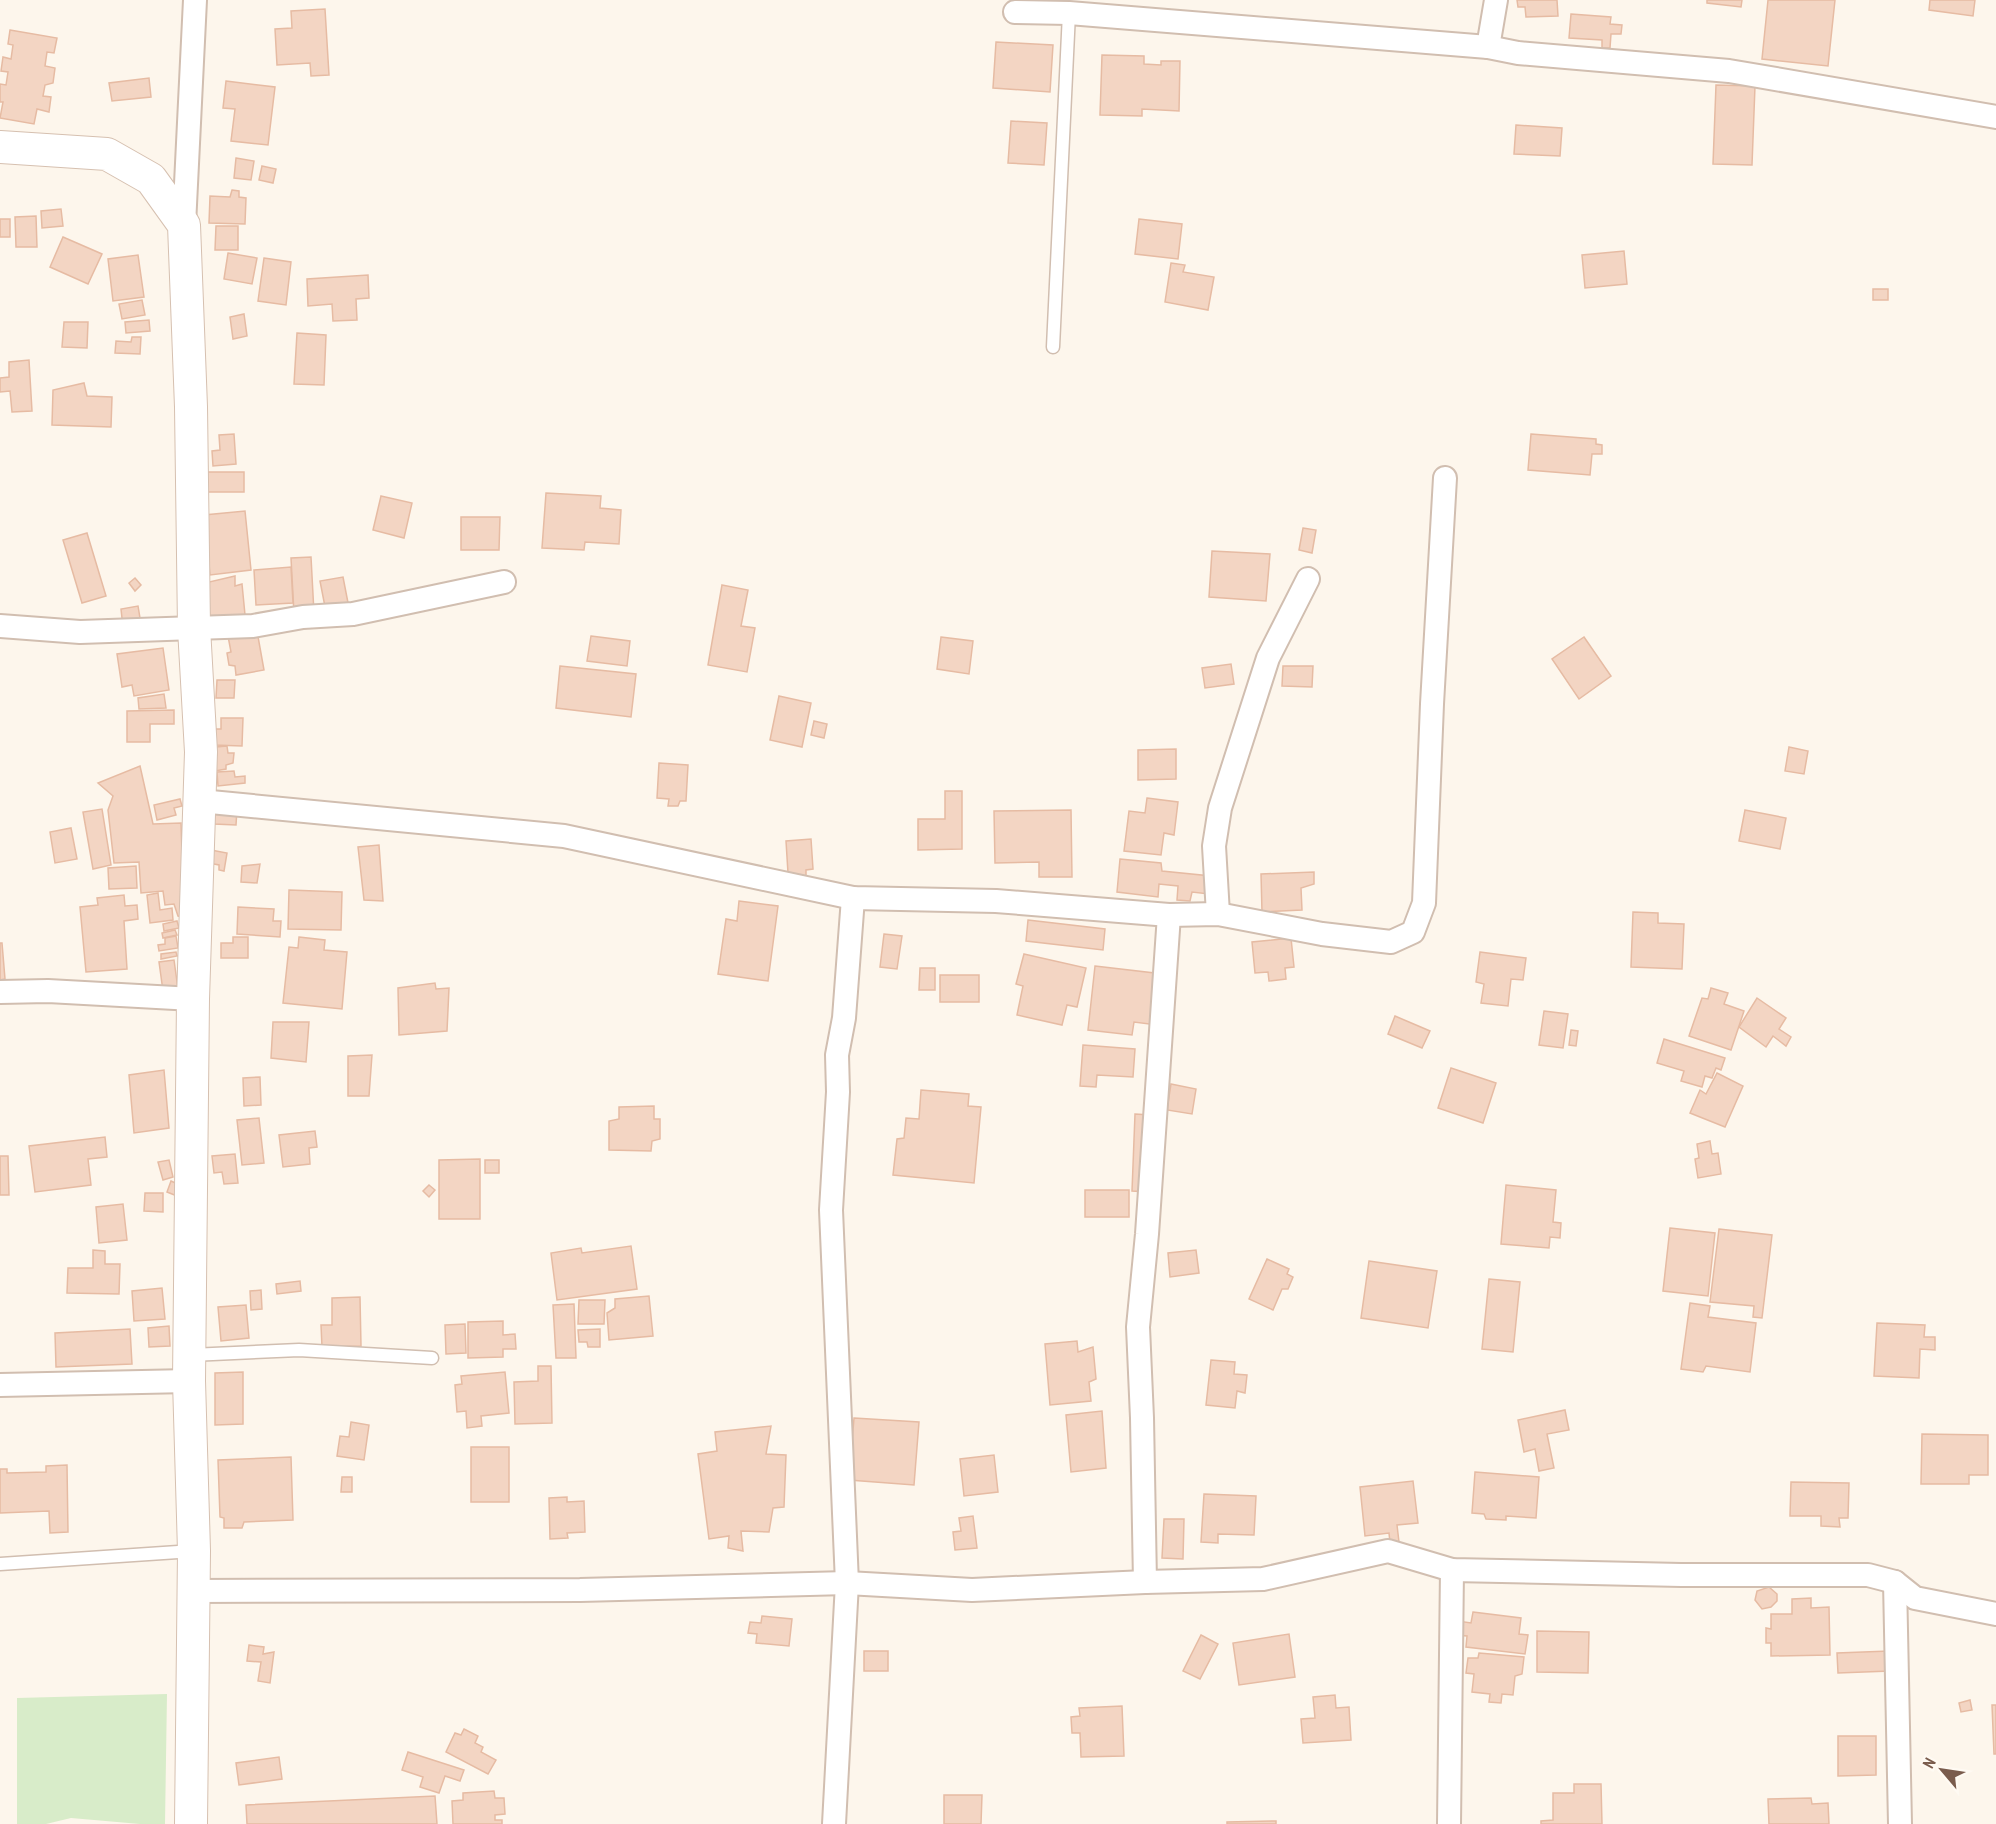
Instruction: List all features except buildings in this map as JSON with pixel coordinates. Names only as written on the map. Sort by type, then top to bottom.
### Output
[{"type":"main road","points":[[0,147],[107,153],[151,179],[184,225],[191,407],[194,628],[201,752],[193,999],[190,1368],[194,1551],[191,1824]]},
{"type":"street","points":[[184,225],[195,0]]},
{"type":"street","points":[[1488,47],[1496,0]]},
{"type":"street","points":[[1015,12],[1158,10],[1488,47],[1518,53],[1729,71],[1996,117]]},
{"type":"street","points":[[200,801],[564,836],[853,898],[996,901],[1169,915],[1218,914],[1322,934],[1391,942],[1413,932],[1424,903],[1432,704],[1445,478]]},
{"type":"street","points":[[1218,914],[1214,846],[1220,808],[1268,658],[1308,579]]},
{"type":"street","points":[[0,626],[80,632],[253,626],[303,617],[353,614],[504,582]]},
{"type":"street","points":[[834,1824],[847,1583],[831,1210],[838,1092],[837,1055],[844,1018],[853,898]]},
{"type":"street","points":[[1145,1582],[1138,1327],[1147,1234],[1169,915]]},
{"type":"street","points":[[0,992],[48,991],[193,999]]},
{"type":"street","points":[[0,1385],[190,1368]]},
{"type":"street","points":[[193,1591],[580,1590],[847,1583],[972,1590],[1263,1579],[1388,1551],[1452,1570],[1681,1575],[1868,1575],[1895,1582],[1915,1599],[1996,1614]]},
{"type":"street","points":[[1449,1824],[1452,1570]]},
{"type":"street","points":[[1895,1582],[1900,1824]]},
{"type":"lane","points":[[1053,347],[1069,13]]},
{"type":"lane","points":[[190,1368],[299,1350],[432,1358]]},
{"type":"lane","points":[[0,1564],[194,1551]]},
{"type":"green space","points":[[167,1694],[165,1824],[71,1818],[46,1824],[17,1824],[17,1698]]}]
